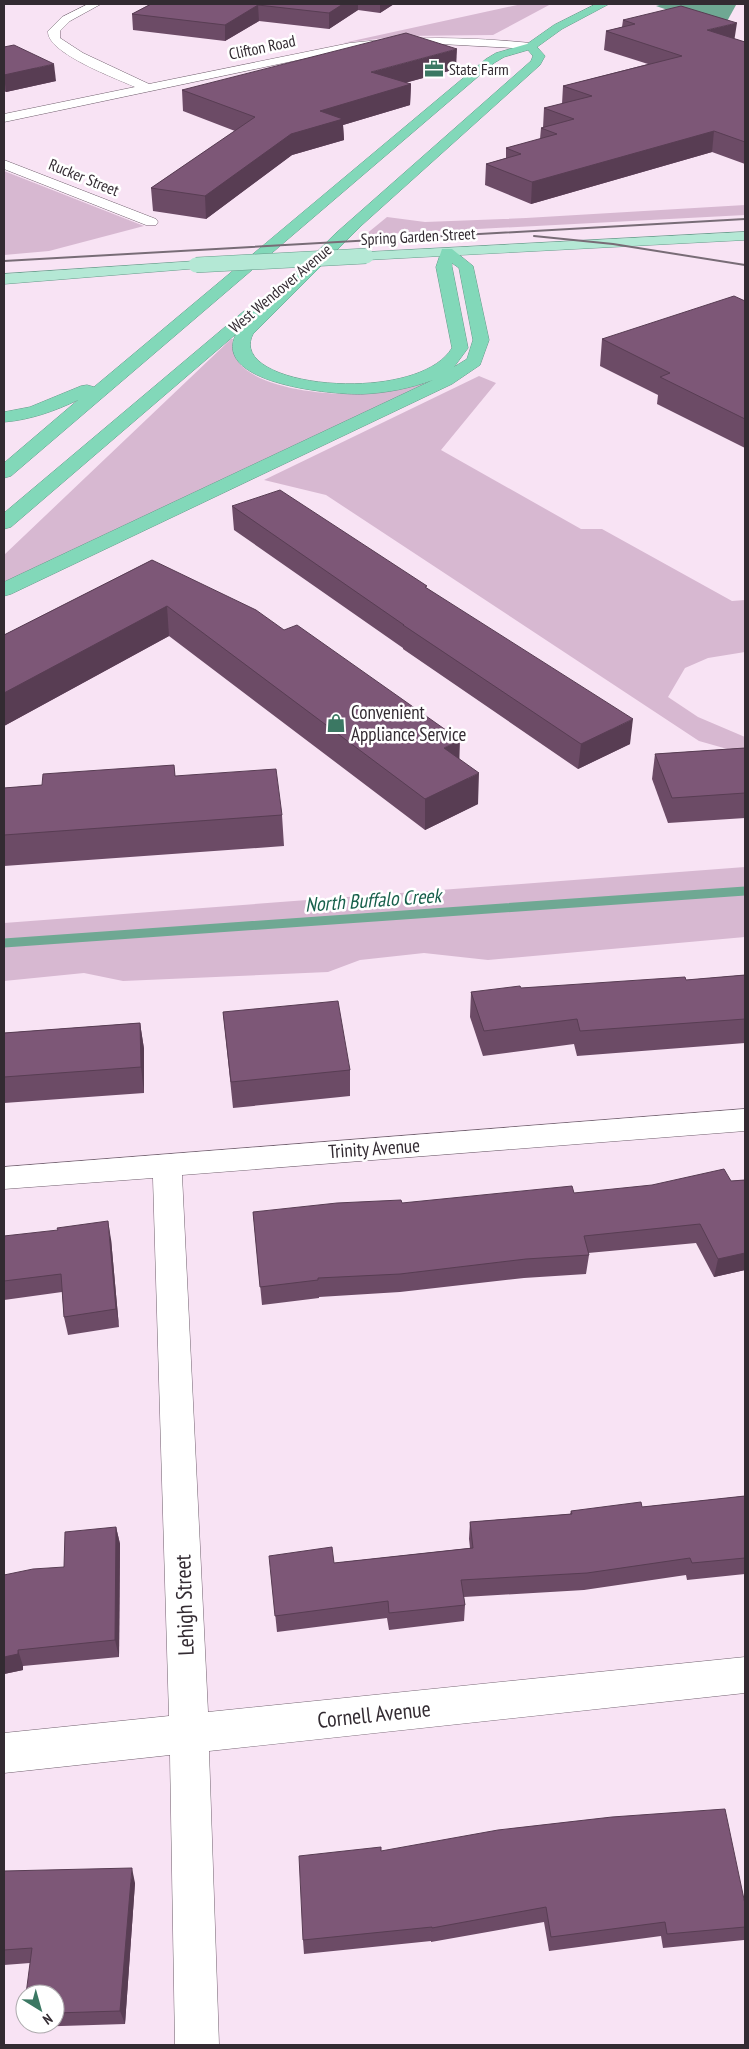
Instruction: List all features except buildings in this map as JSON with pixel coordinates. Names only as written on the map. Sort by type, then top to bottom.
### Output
[{"type":"highway","points":[[4,472],[490,61],[500,55],[531,46],[558,27],[604,4]]},
{"type":"highway","name":"West Wendover Avenue","points":[[4,523],[356,223],[536,63],[539,56],[531,46]]},
{"type":"highway","points":[[4,590],[446,380],[474,361],[481,340],[466,266],[447,252],[444,267],[460,348],[455,358],[442,369],[431,375],[396,385],[360,389],[300,383],[271,375],[251,364],[244,355],[240,342],[246,331],[356,223]]},
{"type":"highway","points":[[4,417],[14,416],[62,402],[116,377]]},
{"type":"main road","name":"Spring Garden Street","points":[[4,279],[366,256],[745,236]]},
{"type":"street","points":[[96,4],[66,19],[59,25],[54,30],[53,35],[56,40],[65,48],[147,88]]},
{"type":"street","name":"Clifton Road","points":[[4,118],[312,54],[370,44],[442,40],[531,46]]},
{"type":"street","name":"Rucker Street","points":[[4,164],[151,222]]},
{"type":"street","name":"Trinity Avenue","points":[[4,1178],[745,1120]]},
{"type":"street","name":"Lehigh Street","points":[[167,1164],[188,1733],[196,2045]]},
{"type":"street","name":"Cornell Avenue","points":[[4,1752],[745,1675]]},
{"type":"shaded area","points":[[522,4],[551,4],[493,35],[402,36],[343,43]]},
{"type":"shaded area","points":[[664,4],[736,5],[725,25],[715,26],[656,6]]},
{"type":"shaded area","points":[[4,171],[144,226],[49,251],[4,255]]},
{"type":"shaded area","points":[[745,205],[745,215],[365,235],[387,217],[425,222]]},
{"type":"shaded area","points":[[233,339],[234,355],[243,367],[258,377],[297,389],[335,394],[358,394],[425,384],[4,582],[4,555]]},
{"type":"shaded area","points":[[479,376],[496,383],[441,450],[581,529],[602,529],[732,601],[745,600],[745,652],[708,658],[685,668],[668,697],[698,717],[745,737],[745,754],[699,741],[326,495],[264,480]]},
{"type":"shaded area","points":[[745,867],[745,937],[488,960],[424,953],[360,960],[328,972],[123,981],[84,973],[4,981],[4,923]]},
{"type":"waterway","name":"North Buffalo Creek","points":[[4,943],[745,891]]},
{"type":"railway","points":[[4,261],[745,219]]},
{"type":"railway","points":[[534,236],[613,244],[745,265]]},
{"type":"place","name":"State Farm","points":[[434,69]]},
{"type":"place","name":"Convenient Appliance Service","points":[[336,723]]}]
